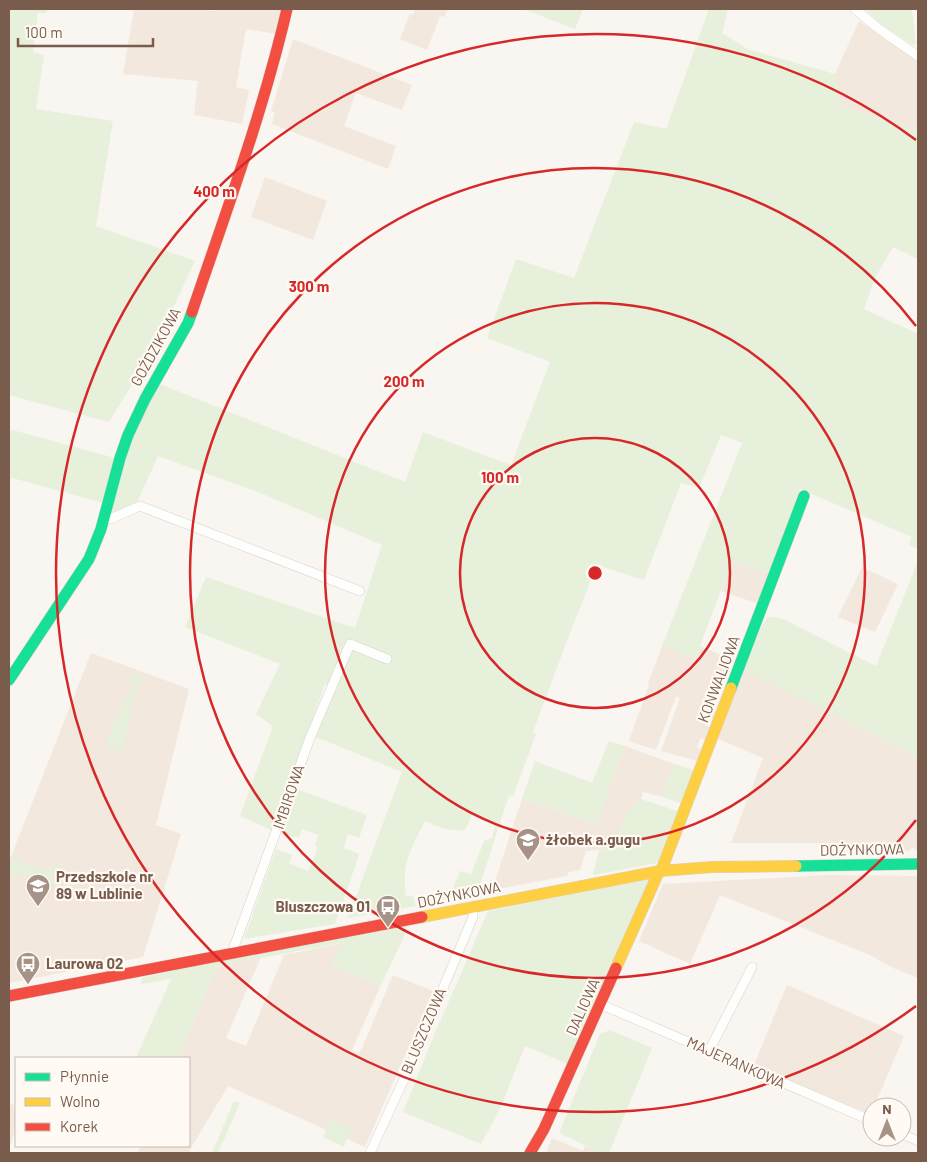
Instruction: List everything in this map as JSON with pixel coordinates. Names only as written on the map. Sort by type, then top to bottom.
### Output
[{"type":"street","name":"GOŹDZIKOWA","points":[[9,680],[90,559],[104,519],[128,435],[145,399],[188,323],[253,131],[279,44],[287,9]]},
{"type":"street","points":[[854,9],[918,56]]},
{"type":"street","name":"KONWALIOWA","points":[[660,871],[804,496]]},
{"type":"street","points":[[104,519],[110,519],[140,506],[360,592]]},
{"type":"street","name":"IMBIROWA","points":[[234,953],[234,947],[310,738],[350,644],[387,658]]},
{"type":"street","name":"DOŻYNKOWA","points":[[9,996],[660,871],[721,867],[918,864]]},
{"type":"street","name":"DALIOWA","points":[[530,1153],[544,1129],[660,871]]},
{"type":"street","name":"BLUSZCZOWA","points":[[370,1153],[412,1062],[473,916],[473,907]]},
{"type":"street","points":[[709,1051],[752,967]]},
{"type":"street","name":"MAJERANKOWA","points":[[600,1004],[862,1117]]},
{"type":"shaded area","points":[[134,9],[217,11],[217,9],[282,9],[277,34],[247,29],[245,34],[236,87],[249,90],[242,124],[194,115],[198,81],[123,74]]},
{"type":"shaded area","points":[[415,9],[448,9],[444,17],[440,16],[427,50],[400,39],[410,14],[413,15]]},
{"type":"shaded area","points":[[859,21],[918,61],[918,132],[840,106],[835,74]]},
{"type":"shaded area","points":[[293,39],[412,85],[402,110],[356,93],[344,126],[396,146],[388,169],[272,124],[275,113],[271,111]]},
{"type":"shaded area","points":[[265,177],[327,201],[313,240],[251,217]]},
{"type":"shaded area","points":[[732,561],[770,573],[759,604],[721,591]]},
{"type":"shaded area","points":[[862,567],[898,584],[875,632],[838,617]]},
{"type":"shaded area","points":[[662,646],[695,659],[700,646],[731,659],[711,709],[717,712],[714,719],[708,718],[705,725],[712,728],[707,740],[700,738],[697,747],[702,750],[698,761],[661,751],[680,698],[676,696],[656,750],[629,741]]},
{"type":"shaded area","points":[[91,653],[189,689],[156,825],[181,834],[143,957],[9,983],[9,862]]},
{"type":"shaded area","points":[[744,670],[918,757],[918,852],[912,847],[909,851],[850,851],[850,843],[731,843],[763,758],[718,739]]},
{"type":"shaded area","points":[[625,746],[674,764],[663,797],[643,792],[641,799],[626,815],[614,848],[586,851],[580,870],[569,872],[567,876],[492,890],[522,799],[596,824]]},
{"type":"shaded area","points":[[830,875],[918,876],[918,978],[893,968],[868,954],[720,895],[690,964],[639,941],[663,884]]},
{"type":"shaded area","points":[[342,943],[332,965],[381,985],[352,1050],[358,1054],[393,975],[433,991],[365,1147],[228,1086],[188,1153],[137,1153],[140,1147],[190,1147],[190,1057],[178,1057],[216,967],[261,957],[226,1038],[246,1046],[284,955]]},
{"type":"shaded area","points":[[787,985],[904,1036],[878,1097],[862,1097],[862,1111],[753,1067]]},
{"type":"shaded area","points":[[9,1103],[15,1106],[15,1132],[9,1147]]},
{"type":"shaded area","points":[[552,1138],[583,1151],[585,1146],[601,1153],[546,1153]]},
{"type":"green space","points":[[9,9],[47,9],[47,13],[38,13],[33,52],[44,55],[36,109],[113,121],[96,226],[195,261],[153,350],[109,422],[9,395]]},
{"type":"green space","points":[[523,9],[583,9],[575,29]]},
{"type":"green space","points":[[709,9],[728,9],[722,33],[747,49],[835,74],[840,106],[918,132],[918,259],[893,247],[875,278],[864,309],[918,334],[918,549],[909,545],[912,537],[800,489],[770,573],[732,561],[695,659],[662,646],[742,443],[721,435],[699,488],[681,483],[644,580],[597,565],[533,732],[536,734],[513,796],[510,795],[508,798],[478,891],[429,903],[427,896],[453,888],[460,871],[471,874],[484,841],[492,838],[496,823],[472,815],[465,830],[454,830],[436,826],[425,821],[408,857],[405,874],[406,896],[413,896],[416,906],[348,918],[402,772],[316,737],[333,687],[325,684],[273,831],[240,816],[273,726],[256,714],[280,664],[185,627],[206,577],[355,628],[382,545],[263,494],[158,456],[137,503],[110,513],[127,449],[157,383],[405,482],[423,432],[511,465],[550,362],[487,338],[516,259],[574,278],[634,122],[666,129]]},
{"type":"green space","points":[[865,9],[912,9],[916,44],[913,45],[882,25]]},
{"type":"green space","points":[[9,429],[115,458],[104,503],[9,477]]},
{"type":"green space","points":[[918,561],[918,757],[743,670],[762,625],[768,617],[785,620],[876,666]]},
{"type":"green space","points":[[135,673],[144,678],[133,698],[133,705],[129,714],[130,722],[122,751],[105,746],[123,701],[129,697],[132,685],[131,675]]},
{"type":"green space","points":[[609,741],[625,746],[596,824],[522,799],[535,761],[592,783]]},
{"type":"green space","points":[[674,764],[696,771],[683,804],[663,797]]},
{"type":"green space","points":[[296,789],[367,815],[359,838],[348,834],[344,848],[359,854],[357,861],[335,924],[244,939],[276,849],[292,855],[289,863],[308,871],[318,847],[315,846],[318,835],[302,829],[299,837],[285,836],[281,832]]},
{"type":"green space","points":[[641,799],[680,812],[663,858],[657,863],[594,875],[599,850],[614,848],[626,815]]},
{"type":"green space","points":[[13,858],[44,869],[56,867],[63,863],[52,871],[52,880],[62,881],[60,890],[27,876],[9,875],[9,868]]},
{"type":"green space","points":[[654,878],[570,1065],[525,1046],[499,1111],[481,1144],[403,1112],[488,911]]},
{"type":"green space","points":[[407,924],[407,930],[381,985],[332,965],[341,943],[216,967],[178,1057],[136,1057],[171,979],[141,984],[142,978],[221,960]]},
{"type":"green space","points":[[610,1030],[652,1048],[609,1153],[601,1153],[559,1133],[600,1034]]},
{"type":"green space","points":[[234,1101],[240,1103],[218,1153],[212,1153]]},
{"type":"green space","points":[[331,1119],[351,1128],[344,1147],[323,1137]]},
{"type":"traffic: fast","points":[[9,680],[89,559],[101,529],[128,435],[145,399],[188,323],[192,312]]},
{"type":"traffic: fast","points":[[731,688],[804,496]]},
{"type":"traffic: fast","points":[[796,866],[918,864]]},
{"type":"traffic: slow","points":[[616,968],[663,866],[731,688]]},
{"type":"traffic: slow","points":[[422,917],[660,871],[712,867],[796,866]]},
{"type":"traffic: jam","points":[[192,312],[267,86],[287,9]]},
{"type":"traffic: jam","points":[[9,996],[422,917]]},
{"type":"traffic: jam","points":[[530,1153],[544,1129],[616,968]]},
{"type":"place","name":"żłobek a.gugu","points":[[528,861]]},
{"type":"place","name":"Przedszkole nr 89 w Lublinie","points":[[38,907]]},
{"type":"place","name":"Bluszczowa 01","points":[[388,928]]},
{"type":"place","name":"Laurowa 02","points":[[28,985]]}]
